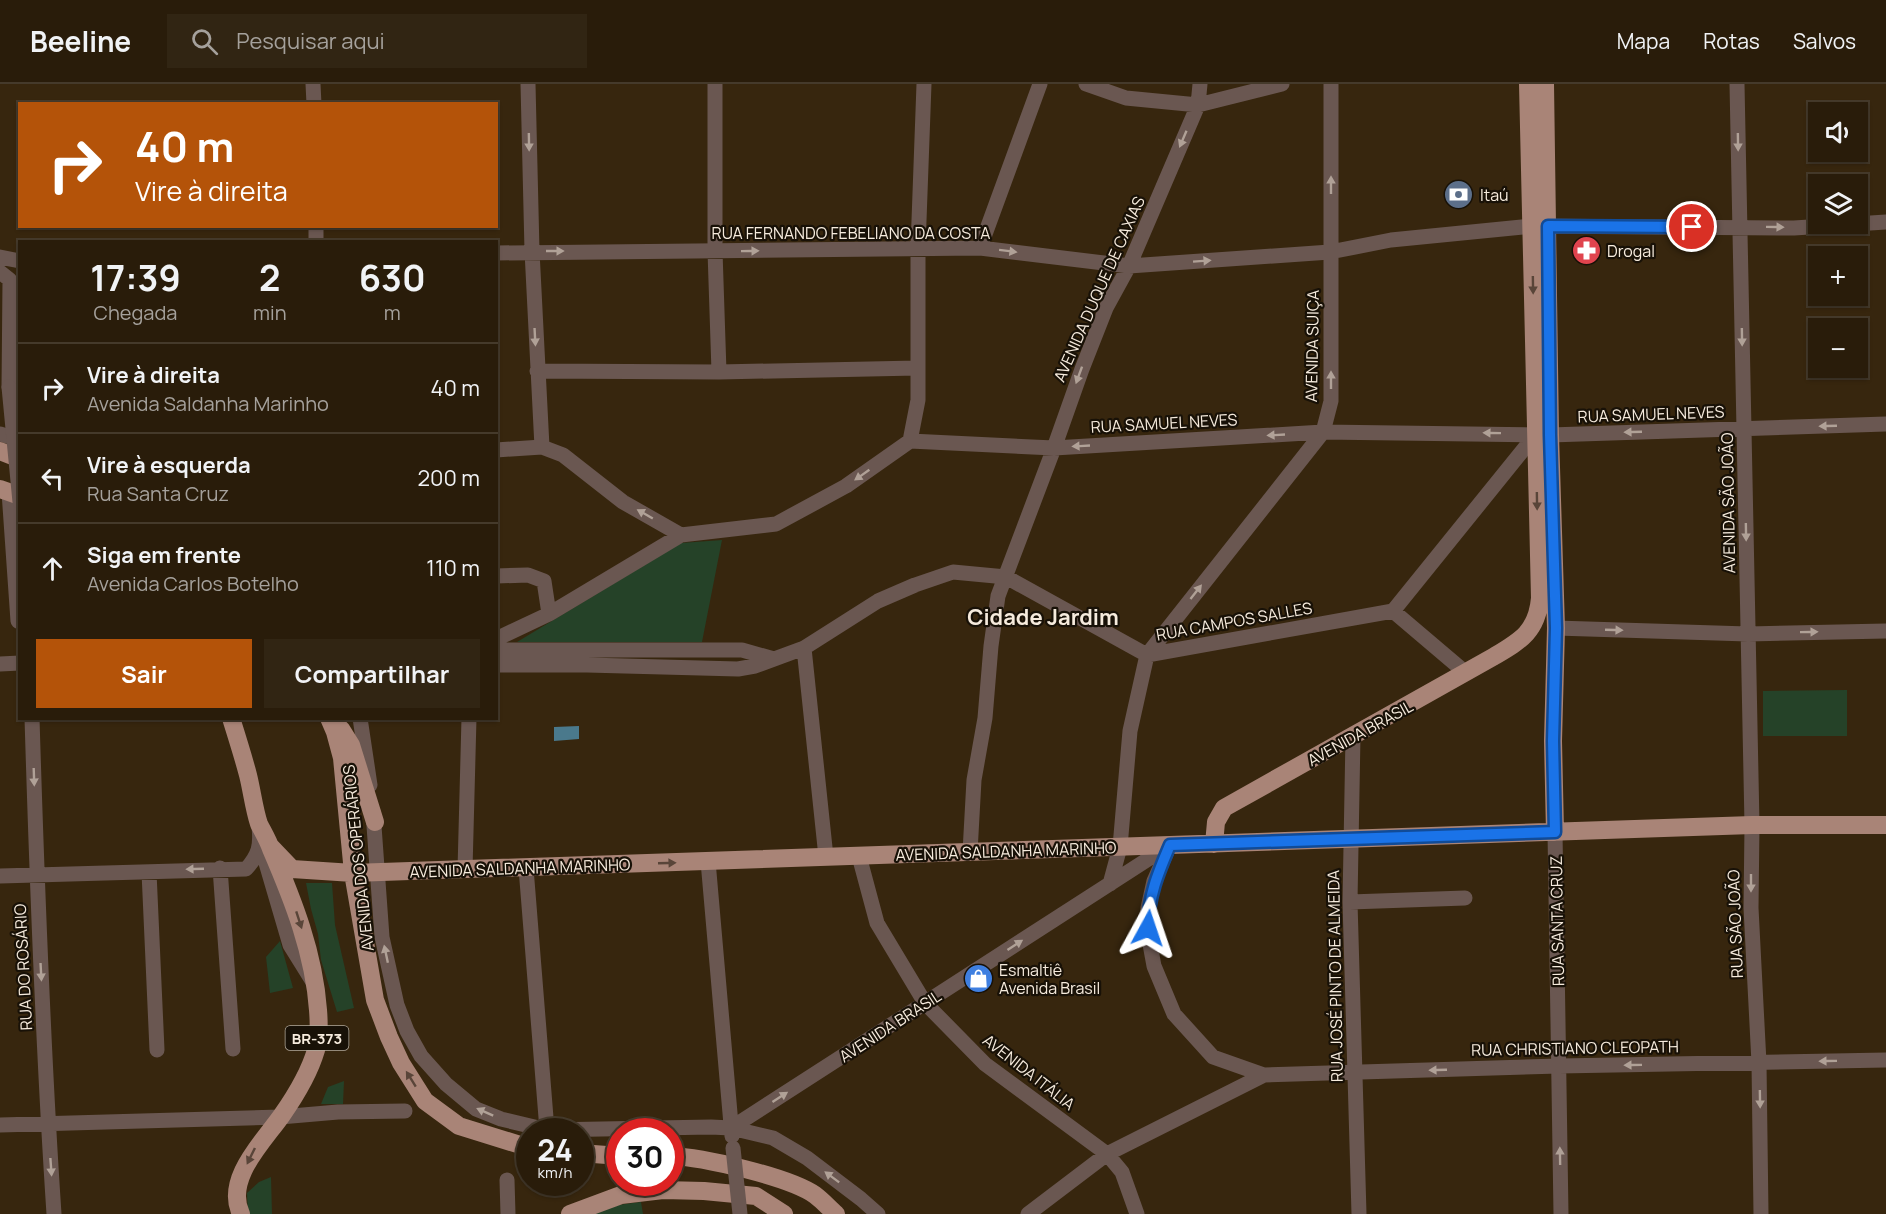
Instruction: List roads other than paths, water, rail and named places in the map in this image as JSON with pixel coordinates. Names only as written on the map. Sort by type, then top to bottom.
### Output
[{"type":"main road","points":[[1528,84],[1540,226]]},
{"type":"main road","points":[[1545,84],[1540,226],[1543,434],[1540,598],[1556,628]]},
{"type":"main road","name":"RUA SANTA CRUZ","points":[[1543,434],[1556,628],[1553,741],[1555,832]]},
{"type":"main road","points":[[0,451],[18,463]]},
{"type":"main road","name":"AVENIDA BRASIL","points":[[1214,844],[1216,822],[1224,808],[1514,645],[1535,623],[1540,598]]},
{"type":"main road","points":[[1526,634],[1539,634],[1555,646]]},
{"type":"main road","name":"BR-373","points":[[232,720],[266,846],[300,921],[316,988],[318,1030],[316,1049],[301,1086],[280,1117],[256,1146],[240,1176],[237,1193],[238,1208],[241,1214]]},
{"type":"main road","points":[[330,720],[342,758],[353,873],[375,1000],[401,1063],[425,1101],[459,1126],[516,1144]]},
{"type":"main road","points":[[335,720],[351,745],[375,822]]},
{"type":"main road","name":"AVENIDA SALDANHA MARINHO","points":[[1752,825],[1770,814],[1886,813]]},
{"type":"main road","name":"AVENIDA SALDANHA MARINHO","points":[[266,846],[292,869],[378,873],[1752,825],[1886,825]]},
{"type":"main road","points":[[684,1157],[774,1178],[814,1194],[836,1214]]},
{"type":"main road","points":[[570,1214],[621,1195],[663,1190],[756,1196],[784,1214]]},
{"type":"street","points":[[314,84],[314,102]]},
{"type":"street","points":[[528,84],[532,251],[542,447]]},
{"type":"street","points":[[715,84],[715,251],[719,372]]},
{"type":"street","points":[[498,638],[549,614],[681,536],[777,524],[846,486],[909,441],[918,400],[918,248],[924,84]]},
{"type":"street","points":[[980,248],[1040,84]]},
{"type":"street","points":[[1086,84],[1125,98],[1198,105],[1282,84]]},
{"type":"street","name":"AVENIDA DUQUE DE CAXIAS","points":[[970,852],[974,780],[985,718],[998,596],[1106,308],[1129,266],[1198,105],[1200,84]]},
{"type":"street","name":"AVENIDA SUIÇA","points":[[1147,655],[1323,432],[1331,401],[1331,84]]},
{"type":"street","name":"AVENIDA SÃO JOÃO","points":[[1737,84],[1748,634]]},
{"type":"street","name":"RUA FERNANDO FEBELIANO DA COSTA","points":[[498,253],[980,248],[1129,266],[1330,252],[1391,240],[1540,226],[1794,228],[1886,222]]},
{"type":"street","points":[[0,257],[18,261]]},
{"type":"street","points":[[10,276],[9,387],[18,463],[7,527],[18,621]]},
{"type":"street","points":[[537,371],[719,372],[917,368]]},
{"type":"street","name":"RUA SAMUEL NEVES","points":[[909,441],[1054,448],[1323,432],[1543,434],[1886,424]]},
{"type":"street","points":[[0,434],[18,439]]},
{"type":"street","points":[[1466,673],[1393,611],[1543,434]]},
{"type":"street","points":[[498,450],[542,447],[563,454],[623,502],[681,536]]},
{"type":"street","name":"RUA CAMPOS SALLES","points":[[498,665],[738,669],[804,648],[878,601],[915,585],[953,573],[1006,577],[1147,655],[1393,611]]},
{"type":"street","points":[[498,576],[528,575],[544,581],[549,614]]},
{"type":"street","points":[[1556,628],[1748,634],[1886,631]]},
{"type":"street","name":"RUA SÃO JOÃO","points":[[1748,634],[1752,825],[1751,908],[1759,1063],[1761,1214]]},
{"type":"street","points":[[804,648],[826,857]]},
{"type":"street","points":[[586,649],[587,665]]},
{"type":"street","points":[[498,650],[742,650],[774,659]]},
{"type":"street","points":[[1110,884],[1120,847],[1130,731],[1147,655]]},
{"type":"street","points":[[0,664],[18,663]]},
{"type":"street","name":"RUA DO ROSÁRIO","points":[[32,720],[48,1124],[54,1214]]},
{"type":"street","name":"AVENIDA DOS OPERÁRIOS","points":[[360,720],[375,822],[382,937],[397,1005],[407,1031],[421,1056],[446,1084],[476,1108],[516,1123]]},
{"type":"street","points":[[465,870],[469,720]]},
{"type":"street","name":"RUA JOSÉ PINTO DE ALMEIDA","points":[[1353,736],[1350,902],[1359,1214]]},
{"type":"street","name":"RUA SANTA CRUZ","points":[[1555,832],[1561,1214]]},
{"type":"street","points":[[1170,845],[1154,881],[1148,908],[1148,928],[1154,966],[1174,1014],[1213,1057],[1264,1075]]},
{"type":"street","name":"AVENIDA BRASIL","points":[[731,1128],[1170,845]]},
{"type":"street","points":[[0,876],[246,869],[266,846]]},
{"type":"street","name":"AVENIDA ITÁLIA","points":[[859,856],[877,923],[925,1003],[985,1064],[1107,1154],[1122,1172],[1137,1214]]},
{"type":"street","points":[[708,861],[740,1214]]},
{"type":"street","points":[[220,868],[233,1049]]},
{"type":"street","points":[[526,868],[546,1118]]},
{"type":"street","points":[[149,872],[157,1050]]},
{"type":"street","points":[[1350,902],[1466,898]]},
{"type":"street","name":"RUA CHRISTIANO CLEOPATH","points":[[1264,1075],[1559,1066],[1886,1060]]},
{"type":"street","points":[[1028,1214],[1107,1154],[1264,1075]]},
{"type":"street","points":[[0,1125],[405,1111]]},
{"type":"street","name":"AVENIDA DOS OPERÁRIOS","points":[[594,1129],[731,1128],[773,1138],[807,1158],[878,1214]]},
{"type":"street","points":[[507,1180],[508,1214]]},
{"type":"water","points":[[579,726],[579,739],[554,741],[554,727]]},
{"type":"place","name":"Itaú","points":[[1459,195]]},
{"type":"place","name":"Drogal","points":[[1586,251]]},
{"type":"place","name":"Esmaltiê Avenida Brasil","points":[[978,979]]},
{"type":"district","name":"Cidade Jardim","points":[[1043,617]]}]
